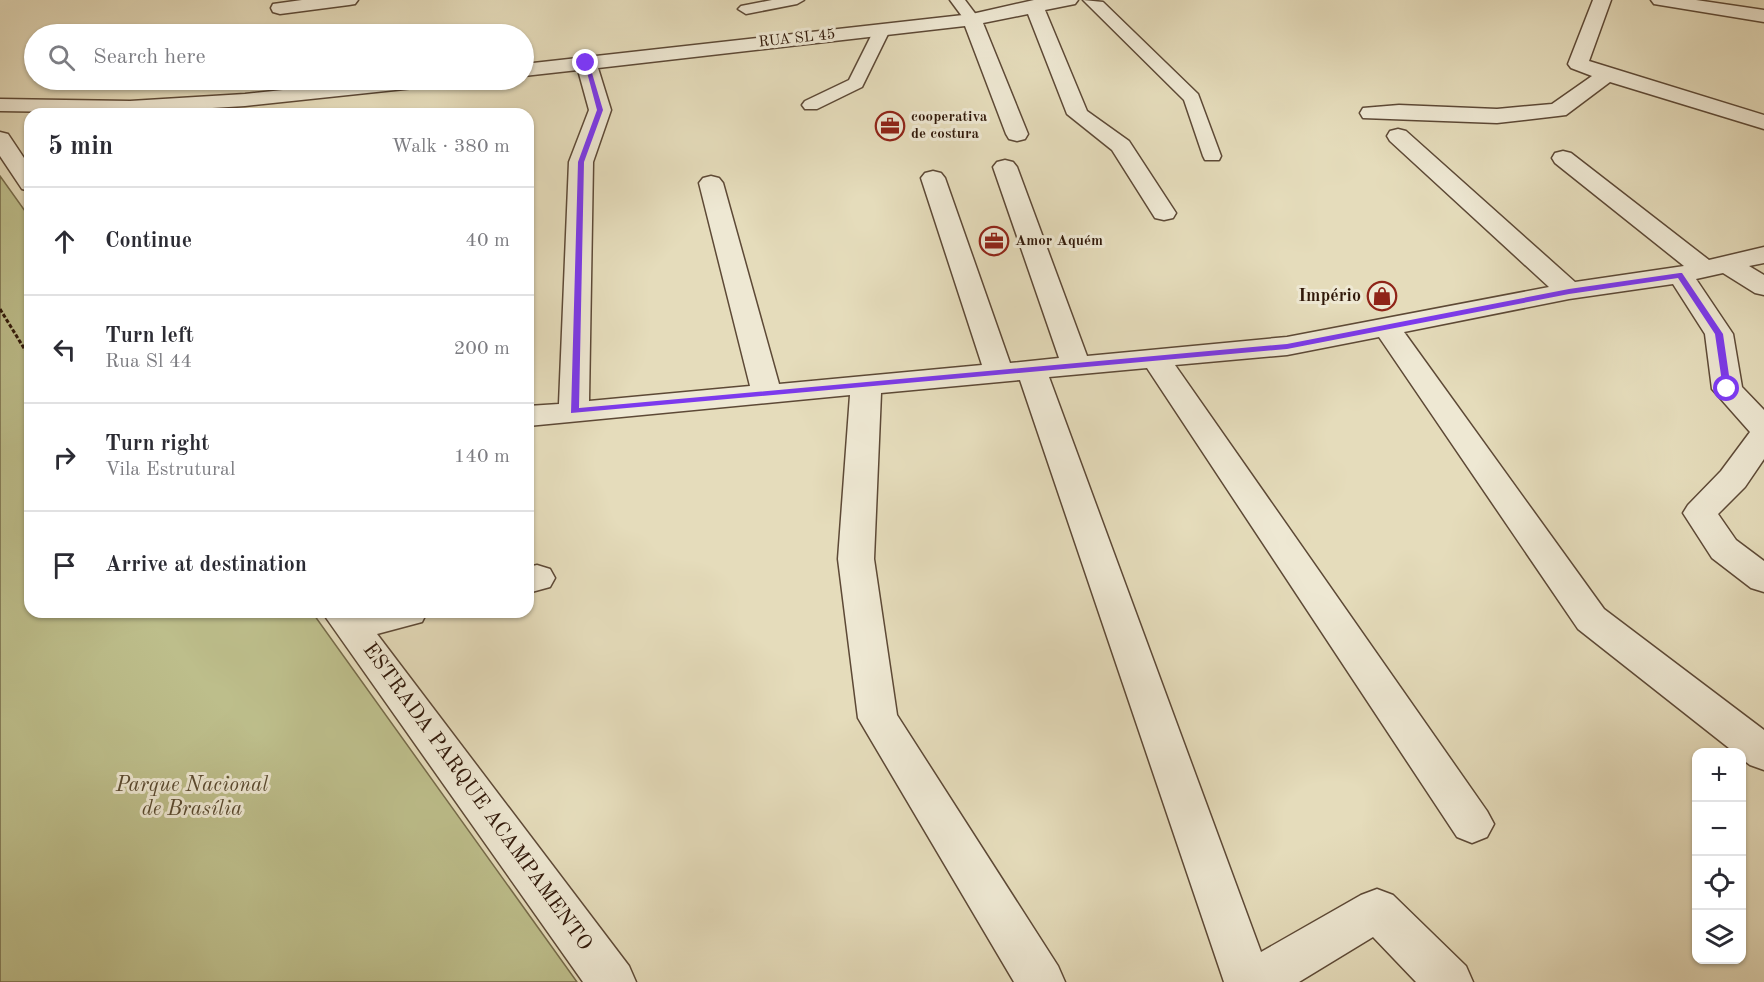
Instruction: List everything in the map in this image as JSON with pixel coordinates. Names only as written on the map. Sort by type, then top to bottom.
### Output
[{"type":"street","points":[[278,11],[349,0]]},
{"type":"street","name":"RUA SL 45","points":[[534,68],[972,20],[1069,0]]},
{"type":"street","points":[[1602,0],[1578,64],[1607,75],[1764,122]]},
{"type":"street","points":[[1660,0],[1764,16]]},
{"type":"street","points":[[1034,6],[1078,114],[1121,146],[1164,213]]},
{"type":"street","points":[[972,20],[1017,134]]},
{"type":"street","points":[[574,411],[581,162],[600,110],[586,63]]},
{"type":"street","points":[[1371,113],[1399,111],[1497,116],[1558,111],[1607,75]]},
{"type":"street","points":[[242,107],[249,90]]},
{"type":"street","points":[[0,105],[242,107],[362,90]]},
{"type":"street","points":[[1398,136],[1569,291]]},
{"type":"street","points":[[0,139],[24,175]]},
{"type":"street","points":[[1563,158],[1703,269],[1764,287]]},
{"type":"street","points":[[1005,167],[1076,365]]},
{"type":"street","points":[[933,178],[1015,371],[1248,982]]},
{"type":"street","points":[[711,183],[767,394]]},
{"type":"street","points":[[534,415],[1287,346],[1569,291],[1703,269],[1764,255]]},
{"type":"street","points":[[1703,269],[1719,334],[1727,389],[1764,429]]},
{"type":"street","points":[[1386,327],[1591,619],[1764,753]]},
{"type":"street","points":[[1155,358],[1472,824]]},
{"type":"street","points":[[866,384],[856,560],[878,718],[1041,982]]},
{"type":"street","points":[[1764,436],[1733,479],[1700,513],[1724,549],[1764,579]]},
{"type":"street","points":[[347,620],[362,618]]},
{"type":"street","name":"ESTRADA PARQUE ACAMPAMENTO","points":[[347,620],[612,982]]},
{"type":"street","points":[[1255,982],[1377,910],[1449,982]]},
{"type":"lane","points":[[746,9],[797,0]]},
{"type":"lane","points":[[957,0],[972,20]]},
{"type":"lane","points":[[1090,0],[1192,98],[1212,156]]},
{"type":"lane","points":[[811,105],[856,83],[882,30]]},
{"type":"path","points":[[0,309],[24,348]]},
{"type":"green space","name":"Parque Nacional de Brasília","points":[[0,176],[24,210],[24,618],[316,618],[577,982],[0,982]]},
{"type":"place","name":"cooperativa de costura","points":[[890,126]]},
{"type":"place","name":"Amor Aquém","points":[[994,241]]},
{"type":"place","name":"Império","points":[[1382,296]]},
{"type":"route","points":[[586,63],[600,110],[581,162],[574,411],[1287,346],[1569,291],[1680,275],[1719,334],[1727,389]]}]
